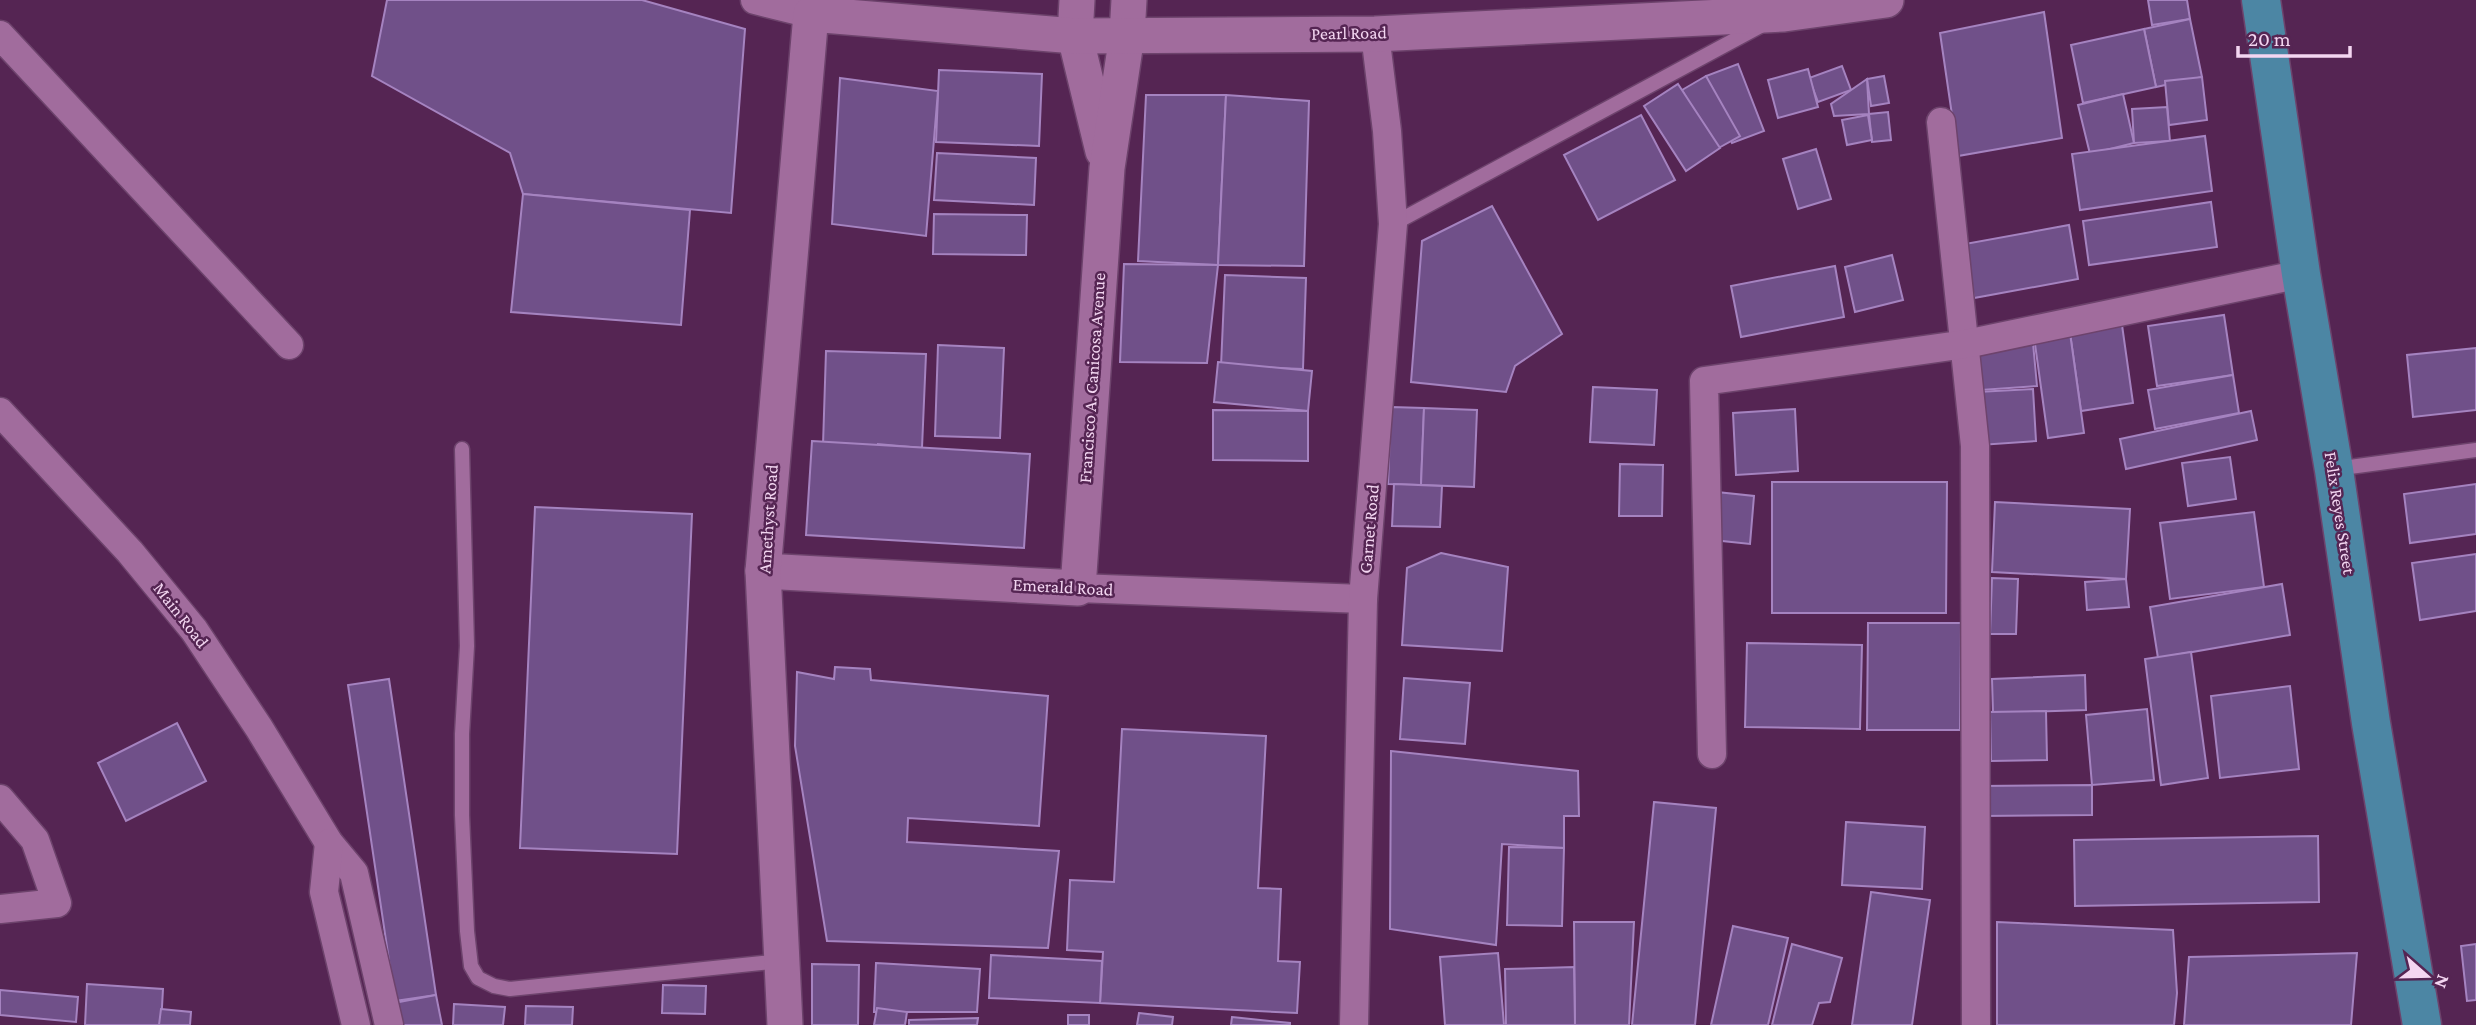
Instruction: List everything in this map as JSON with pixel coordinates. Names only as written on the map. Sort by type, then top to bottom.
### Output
[{"type":"main road","name":"Felix Reyes Street","points":[[2261,0],[2371,723],[2421,1025]]},
{"type":"street","points":[[755,0],[811,14]]},
{"type":"street","name":"Francisco A. Canicosa Avenue","points":[[1077,0],[1075,36],[1107,169]]},
{"type":"street","name":"Francisco A. Canicosa Avenue","points":[[1078,588],[1107,169],[1127,35],[1129,0]]},
{"type":"street","name":"Pearl Road","points":[[811,14],[1075,36],[1375,34],[1649,10],[1784,14],[1886,0]]},
{"type":"street","name":"Amethyst Road","points":[[785,1025],[763,571],[811,14]]},
{"type":"street","name":"Garnet Road","points":[[1354,1025],[1363,599],[1393,224],[1388,131],[1375,34]]},
{"type":"street","points":[[0,35],[289,345]]},
{"type":"street","points":[[1941,122],[1975,446],[1976,1025]]},
{"type":"street","points":[[1712,754],[1703,381],[1966,344],[2301,274]]},
{"type":"street","name":"Main Road","points":[[0,412],[130,552],[194,629],[259,728],[329,843],[354,873],[389,1025]]},
{"type":"street","name":"Emerald Road","points":[[763,571],[1078,588],[1363,599]]},
{"type":"street","points":[[0,799],[34,840],[57,904],[0,909]]},
{"type":"street","points":[[329,843],[324,892],[356,1025]]},
{"type":"lane","points":[[1393,224],[1784,14]]},
{"type":"lane","points":[[462,449],[467,646],[462,734],[462,815],[467,931],[471,966],[478,978],[494,986],[510,989],[781,961]]},
{"type":"lane","points":[[2334,470],[2476,450]]},
{"type":"building","points":[[387,0],[642,0],[745,29],[731,213],[523,194],[510,153],[372,76]]},
{"type":"building","points":[[2148,0],[2187,0],[2190,19],[2152,25]]},
{"type":"building","points":[[2044,12],[2062,138],[1958,156],[1940,33]]},
{"type":"building","points":[[2190,19],[2202,77],[2156,87],[2144,29]]},
{"type":"building","points":[[2144,29],[2156,87],[2083,103],[2071,45]]},
{"type":"building","points":[[1738,64],[1764,131],[1732,143],[1706,76]]},
{"type":"building","points":[[1842,66],[1851,90],[1818,102],[1809,78]]},
{"type":"building","points":[[1808,69],[1818,107],[1778,118],[1768,80]]},
{"type":"building","points":[[939,70],[1042,74],[1039,146],[936,142]]},
{"type":"building","points":[[1706,76],[1740,136],[1715,150],[1682,90]]},
{"type":"building","points":[[1884,76],[1889,103],[1871,106],[1867,79]]},
{"type":"building","points":[[2202,77],[2207,120],[2169,125],[2165,81]]},
{"type":"building","points":[[840,78],[938,91],[926,236],[832,224]]},
{"type":"building","points":[[1867,79],[1869,114],[1834,116],[1831,104]]},
{"type":"building","points":[[1678,84],[1720,148],[1686,171],[1644,106]]},
{"type":"building","points":[[2123,94],[2134,143],[2090,154],[2078,105]]},
{"type":"building","points":[[1146,95],[1226,95],[1218,265],[1138,261]]},
{"type":"building","points":[[1226,95],[1309,101],[1304,266],[1218,265]]},
{"type":"building","points":[[2167,107],[2170,141],[2134,143],[2132,109]]},
{"type":"building","points":[[1888,112],[1891,140],[1872,142],[1869,114]]},
{"type":"building","points":[[1641,115],[1675,180],[1598,220],[1564,155]]},
{"type":"building","points":[[1868,115],[1872,140],[1847,145],[1842,120]]},
{"type":"building","points":[[2205,136],[2212,191],[2080,210],[2072,154]]},
{"type":"building","points":[[1816,149],[1831,199],[1798,209],[1783,159]]},
{"type":"building","points":[[937,153],[1036,158],[1034,205],[934,200]]},
{"type":"building","points":[[523,194],[690,210],[681,325],[511,312]]},
{"type":"building","points":[[2211,202],[2217,247],[2089,265],[2083,221]]},
{"type":"building","points":[[1492,206],[1562,334],[1515,366],[1506,392],[1411,382],[1422,241]]},
{"type":"building","points":[[934,214],[1027,215],[1026,255],[933,254]]},
{"type":"building","points":[[2069,225],[2078,279],[1974,298],[1965,244]]},
{"type":"building","points":[[1892,255],[1903,300],[1855,312],[1845,267]]},
{"type":"building","points":[[1124,264],[1218,265],[1207,363],[1120,362]]},
{"type":"building","points":[[1835,266],[1844,317],[1741,337],[1731,286]]},
{"type":"building","points":[[1225,275],[1306,278],[1303,369],[1221,366]]},
{"type":"building","points":[[2224,315],[2233,375],[2157,386],[2148,326]]},
{"type":"building","points":[[2122,325],[2133,403],[2081,411],[2070,333]]},
{"type":"building","points":[[2070,333],[2084,433],[2048,438],[2034,337]]},
{"type":"building","points":[[2033,343],[2037,386],[1981,390],[1978,347]]},
{"type":"building","points":[[938,345],[1004,348],[1000,438],[935,436]]},
{"type":"building","points":[[2476,348],[2476,410],[2413,417],[2407,355]]},
{"type":"building","points":[[826,351],[926,354],[922,448],[878,444],[878,489],[848,475],[823,445]]},
{"type":"building","points":[[1218,362],[1312,371],[1308,411],[1214,402]]},
{"type":"building","points":[[2233,375],[2239,413],[2155,429],[2148,390]]},
{"type":"building","points":[[1593,387],[1657,390],[1654,445],[1590,442]]},
{"type":"building","points":[[2033,389],[2036,441],[1980,445],[1977,392]]},
{"type":"building","points":[[1391,407],[1424,408],[1421,485],[1388,484]]},
{"type":"building","points":[[1424,408],[1477,410],[1474,487],[1421,485]]},
{"type":"building","points":[[1795,409],[1798,471],[1736,475],[1733,413]]},
{"type":"building","points":[[1213,410],[1308,411],[1308,461],[1213,460]]},
{"type":"building","points":[[2251,411],[2257,440],[2126,469],[2120,439]]},
{"type":"building","points":[[812,441],[1030,454],[1024,548],[806,535]]},
{"type":"building","points":[[2230,457],[2236,499],[2188,506],[2182,463]]},
{"type":"building","points":[[1620,464],[1663,465],[1662,516],[1619,516]]},
{"type":"building","points":[[1772,482],[1947,482],[1946,613],[1772,613]]},
{"type":"building","points":[[1394,484],[1442,486],[1440,527],[1392,526]]},
{"type":"building","points":[[2476,484],[2476,534],[2410,543],[2404,494]]},
{"type":"building","points":[[1717,492],[1754,496],[1750,544],[1713,540]]},
{"type":"building","points":[[1995,502],[2130,509],[2126,579],[1992,572]]},
{"type":"building","points":[[535,507],[692,514],[677,854],[520,848]]},
{"type":"building","points":[[2254,512],[2264,587],[2170,599],[2160,523]]},
{"type":"building","points":[[1441,553],[1508,567],[1502,651],[1402,645],[1407,568]]},
{"type":"building","points":[[2476,554],[2476,611],[2420,620],[2412,563]]},
{"type":"building","points":[[1992,578],[2018,579],[2016,634],[1990,634]]},
{"type":"building","points":[[2126,579],[2129,607],[2087,610],[2085,582]]},
{"type":"building","points":[[2282,584],[2290,635],[2158,658],[2150,607]]},
{"type":"building","points":[[1868,623],[1961,623],[1960,730],[1867,730]]},
{"type":"building","points":[[1747,643],[1862,645],[1860,729],[1745,727]]},
{"type":"building","points":[[2191,652],[2208,778],[2161,785],[2145,659]]},
{"type":"building","points":[[835,667],[870,669],[871,680],[1048,696],[1039,826],[908,818],[907,842],[1059,851],[1048,948],[827,941],[795,746],[797,672],[834,679]]},
{"type":"building","points":[[2085,675],[2086,710],[1993,713],[1992,679]]},
{"type":"building","points":[[1404,678],[1470,683],[1465,744],[1400,739]]},
{"type":"building","points":[[389,679],[436,995],[395,1001],[348,685]]},
{"type":"building","points":[[2290,686],[2299,769],[2220,778],[2211,696]]},
{"type":"building","points":[[2147,709],[2154,780],[2092,785],[2086,715]]},
{"type":"building","points":[[2046,711],[2047,760],[1991,761],[1990,712]]},
{"type":"building","points":[[177,723],[206,781],[126,821],[98,763]]},
{"type":"building","points":[[1122,729],[1266,736],[1258,888],[1281,889],[1278,961],[1300,962],[1297,1013],[1100,1003],[1103,952],[1067,950],[1070,880],[1114,882]]},
{"type":"building","points":[[1391,751],[1578,771],[1579,816],[1564,816],[1564,848],[1502,844],[1496,945],[1390,929]]},
{"type":"building","points":[[2092,785],[2092,815],[1980,816],[1980,786]]},
{"type":"building","points":[[1654,802],[1716,808],[1695,1025],[1632,1025]]},
{"type":"building","points":[[1846,822],[1925,827],[1922,889],[1842,885]]},
{"type":"building","points":[[2318,836],[2319,902],[2075,906],[2074,840]]},
{"type":"building","points":[[1509,847],[1564,848],[1562,926],[1507,925]]},
{"type":"building","points":[[1871,892],[1930,900],[1912,1025],[1852,1025]]},
{"type":"building","points":[[1574,922],[1634,922],[1629,1025],[1575,1025]]},
{"type":"building","points":[[1997,922],[2173,930],[2177,993],[2174,1025],[1997,1025]]},
{"type":"building","points":[[1733,926],[1788,938],[1768,1025],[1711,1025]]},
{"type":"building","points":[[1792,944],[1842,958],[1830,1002],[1819,1003],[1812,1025],[1772,1025]]},
{"type":"building","points":[[2476,944],[2476,1000],[2467,1001],[2461,946]]},
{"type":"building","points":[[1498,953],[1504,1025],[1445,1025],[1440,957]]},
{"type":"building","points":[[2357,953],[2351,1025],[2184,1025],[2189,957]]},
{"type":"building","points":[[991,955],[1102,961],[1100,1003],[989,998]]},
{"type":"building","points":[[876,963],[980,969],[977,1012],[874,1012]]},
{"type":"building","points":[[812,964],[859,965],[858,1025],[812,1025]]},
{"type":"building","points":[[1574,967],[1575,1025],[1506,1025],[1505,969]]},
{"type":"building","points":[[87,984],[163,989],[161,1025],[85,1025]]},
{"type":"building","points":[[663,985],[706,986],[705,1014],[662,1013]]},
{"type":"building","points":[[0,990],[78,997],[76,1022],[0,1015]]},
{"type":"building","points":[[436,995],[442,1025],[398,1025],[394,1003]]},
{"type":"building","points":[[454,1004],[505,1007],[503,1025],[453,1025]]},
{"type":"building","points":[[526,1006],[573,1007],[572,1025],[525,1025]]},
{"type":"building","points":[[877,1008],[907,1012],[905,1025],[874,1025]]},
{"type":"building","points":[[161,1009],[191,1012],[190,1025],[159,1025]]},
{"type":"building","points":[[1139,1013],[1173,1017],[1172,1025],[1137,1025]]},
{"type":"building","points":[[1068,1015],[1089,1015],[1089,1025],[1068,1025]]},
{"type":"building","points":[[1232,1017],[1290,1023],[1290,1025],[1231,1025]]},
{"type":"building","points":[[978,1018],[977,1025],[909,1025],[909,1020]]}]
